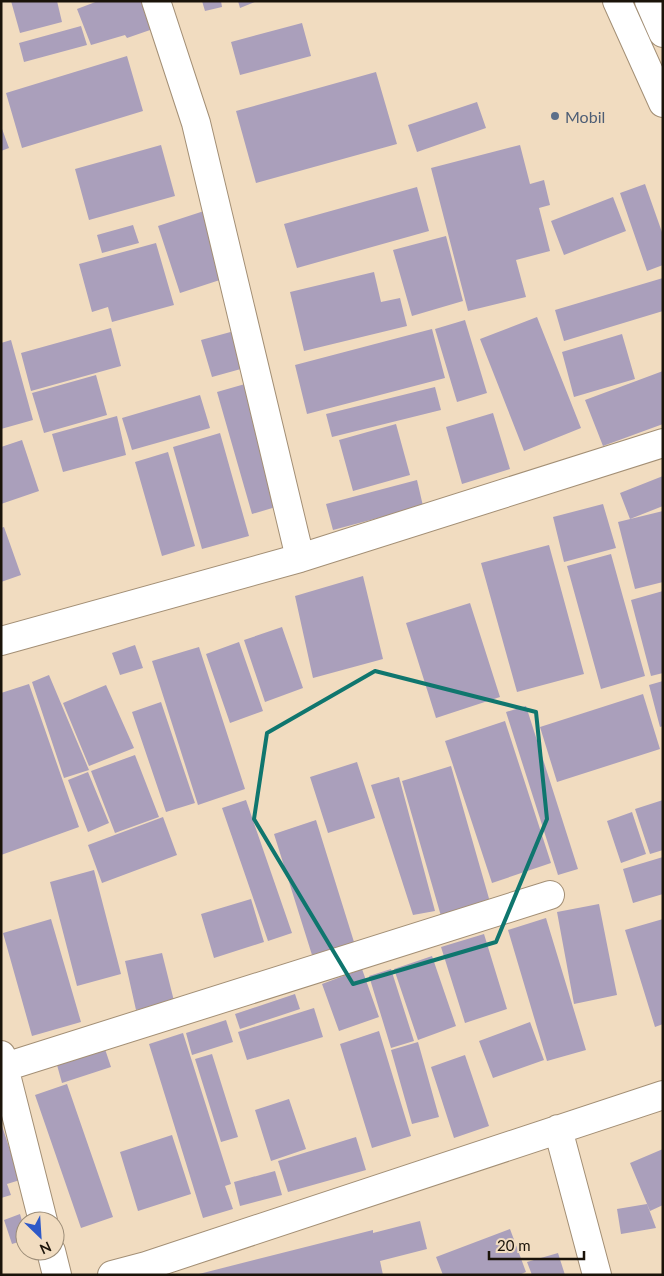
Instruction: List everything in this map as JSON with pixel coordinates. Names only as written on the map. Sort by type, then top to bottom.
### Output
[{"type":"street","points":[[156,1],[196,123],[300,558]]},
{"type":"street","points":[[617,1],[663,103]]},
{"type":"street","points":[[649,1],[663,33]]},
{"type":"street","points":[[1,641],[300,558],[663,443]]},
{"type":"street","points":[[40,1211],[3,1061],[550,895]]},
{"type":"street","points":[[112,1275],[147,1270],[558,1129],[663,1095]]},
{"type":"street","points":[[558,1129],[597,1275]]},
{"type":"street","points":[[53,1261],[56,1275]]},
{"type":"highlighted area","points":[[375,671],[536,712],[547,819],[496,942],[353,984],[254,819],[267,733]]},
{"type":"building","points":[[11,1],[57,1],[62,22],[20,33]]},
{"type":"building","points":[[98,1],[143,1],[153,29],[127,38],[125,35],[91,45],[77,9]]},
{"type":"building","points":[[202,1],[221,1],[222,7],[205,11]]},
{"type":"building","points":[[238,1],[257,1],[240,8]]},
{"type":"building","points":[[302,23],[311,56],[240,75],[231,42]]},
{"type":"building","points":[[81,26],[87,45],[24,62],[19,43]]},
{"type":"building","points":[[127,56],[143,111],[22,148],[6,93]]},
{"type":"building","points":[[376,72],[397,144],[256,183],[236,111]]},
{"type":"building","points":[[477,102],[486,128],[417,152],[408,125]]},
{"type":"building","points":[[1,126],[9,148],[1,151]]},
{"type":"building","points":[[161,145],[175,196],[89,220],[75,169]]},
{"type":"building","points":[[520,145],[530,184],[544,180],[550,205],[539,208],[550,251],[516,260],[526,297],[468,311],[431,168]]},
{"type":"building","points":[[645,184],[663,235],[663,265],[647,271],[620,193]]},
{"type":"building","points":[[417,187],[429,231],[297,268],[284,224]]},
{"type":"building","points":[[613,197],[626,231],[564,255],[551,221]]},
{"type":"building","points":[[204,211],[226,278],[180,293],[158,226]]},
{"type":"building","points":[[133,225],[139,243],[102,253],[97,235]]},
{"type":"building","points":[[446,236],[463,301],[412,316],[393,250]]},
{"type":"building","points":[[156,243],[174,305],[112,322],[108,307],[92,312],[79,264]]},
{"type":"building","points":[[374,272],[381,302],[400,298],[407,326],[304,351],[290,292]]},
{"type":"building","points":[[663,278],[663,311],[564,341],[555,310]]},
{"type":"building","points":[[537,317],[581,428],[524,451],[480,339]]},
{"type":"building","points":[[465,320],[487,393],[457,402],[435,329]]},
{"type":"building","points":[[111,328],[121,366],[31,391],[21,353]]},
{"type":"building","points":[[432,329],[445,378],[307,414],[295,365]]},
{"type":"building","points":[[238,330],[248,367],[212,377],[201,340]]},
{"type":"building","points":[[622,334],[635,379],[574,397],[562,352]]},
{"type":"building","points":[[11,340],[33,420],[1,429],[1,343]]},
{"type":"building","points":[[663,371],[663,424],[603,446],[585,400]]},
{"type":"building","points":[[96,375],[107,415],[44,433],[32,393]]},
{"type":"building","points":[[252,382],[286,504],[252,514],[217,392]]},
{"type":"building","points":[[435,387],[441,410],[332,437],[326,414]]},
{"type":"building","points":[[200,395],[210,428],[132,450],[122,418]]},
{"type":"building","points":[[493,413],[510,469],[462,484],[446,427]]},
{"type":"building","points":[[117,416],[126,455],[63,472],[52,434]]},
{"type":"building","points":[[396,424],[410,475],[353,491],[339,440]]},
{"type":"building","points":[[220,433],[249,536],[202,549],[173,447]]},
{"type":"building","points":[[22,440],[39,491],[1,504],[1,447]]},
{"type":"building","points":[[168,452],[195,546],[162,556],[135,462]]},
{"type":"building","points":[[663,476],[663,506],[630,519],[620,493]]},
{"type":"building","points":[[417,480],[423,506],[333,530],[326,504]]},
{"type":"building","points":[[603,504],[616,548],[564,562],[553,517]]},
{"type":"building","points":[[663,511],[663,582],[635,589],[618,522]]},
{"type":"building","points":[[4,527],[21,575],[1,582],[1,528]]},
{"type":"building","points":[[549,545],[584,674],[517,692],[481,563]]},
{"type":"building","points":[[611,554],[645,676],[601,689],[567,566]]},
{"type":"building","points":[[363,576],[383,659],[313,678],[295,596]]},
{"type":"building","points":[[663,591],[663,673],[651,676],[631,600]]},
{"type":"building","points":[[470,603],[500,697],[436,718],[406,623]]},
{"type":"building","points":[[282,627],[303,688],[265,702],[244,640]]},
{"type":"building","points":[[239,642],[263,711],[230,723],[206,654]]},
{"type":"building","points":[[135,645],[143,668],[120,675],[112,653]]},
{"type":"building","points":[[199,647],[245,789],[198,805],[152,661]]},
{"type":"building","points":[[49,675],[89,770],[64,778],[32,682]]},
{"type":"building","points":[[663,681],[663,726],[660,727],[649,685]]},
{"type":"building","points":[[29,684],[79,827],[1,855],[1,693]]},
{"type":"building","points":[[106,685],[134,748],[89,766],[63,703]]},
{"type":"building","points":[[643,694],[660,749],[557,782],[540,727]]},
{"type":"building","points":[[161,702],[195,803],[166,812],[132,712]]},
{"type":"building","points":[[526,706],[578,869],[558,875],[506,712]]},
{"type":"building","points":[[505,721],[551,863],[492,883],[445,741]]},
{"type":"building","points":[[135,755],[159,817],[115,833],[91,771]]},
{"type":"building","points":[[357,762],[375,818],[328,833],[310,777]]},
{"type":"building","points":[[451,766],[490,902],[441,916],[402,781]]},
{"type":"building","points":[[88,772],[109,823],[88,832],[68,780]]},
{"type":"building","points":[[399,777],[435,911],[413,915],[371,785]]},
{"type":"building","points":[[246,800],[292,933],[268,941],[222,808]]},
{"type":"building","points":[[663,800],[663,850],[650,854],[635,809]]},
{"type":"building","points":[[632,812],[646,854],[621,863],[607,821]]},
{"type":"building","points":[[163,817],[177,855],[102,883],[88,845]]},
{"type":"building","points":[[316,820],[354,942],[312,955],[274,834]]},
{"type":"building","points":[[663,857],[663,894],[633,903],[623,869]]},
{"type":"building","points":[[94,870],[121,974],[77,986],[50,882]]},
{"type":"building","points":[[251,899],[264,942],[214,958],[201,914]]},
{"type":"building","points":[[599,904],[617,995],[574,1004],[557,912]]},
{"type":"building","points":[[546,918],[586,1050],[547,1061],[508,930]]},
{"type":"building","points":[[51,919],[81,1022],[32,1036],[3,933]]},
{"type":"building","points":[[663,919],[663,1024],[655,1027],[625,930]]},
{"type":"building","points":[[484,934],[507,1009],[465,1023],[441,947]]},
{"type":"building","points":[[162,953],[174,1001],[136,1010],[125,961]]},
{"type":"building","points":[[432,956],[456,1026],[418,1040],[394,969]]},
{"type":"building","points":[[362,969],[379,1017],[339,1031],[322,984]]},
{"type":"building","points":[[391,969],[414,1041],[391,1048],[369,976]]},
{"type":"building","points":[[295,994],[300,1009],[240,1029],[235,1014]]},
{"type":"building","points":[[314,1008],[323,1037],[247,1060],[238,1032]]},
{"type":"building","points":[[226,1020],[233,1042],[192,1055],[186,1033]]},
{"type":"building","points":[[530,1022],[544,1060],[493,1078],[479,1041]]},
{"type":"building","points":[[379,1031],[411,1136],[372,1148],[340,1044]]},
{"type":"building","points":[[183,1033],[231,1184],[225,1186],[233,1209],[203,1218],[149,1044]]},
{"type":"building","points":[[418,1042],[439,1117],[412,1124],[391,1050]]},
{"type":"building","points":[[105,1049],[111,1067],[62,1083],[57,1065]]},
{"type":"building","points":[[212,1054],[238,1137],[221,1142],[195,1059]]},
{"type":"building","points":[[465,1055],[489,1126],[454,1138],[431,1067]]},
{"type":"building","points":[[67,1084],[113,1217],[81,1228],[35,1095]]},
{"type":"building","points":[[289,1099],[306,1149],[271,1161],[255,1110]]},
{"type":"building","points":[[2,1126],[20,1180],[7,1184],[11,1195],[1,1198]]},
{"type":"building","points":[[172,1135],[191,1194],[138,1211],[120,1152]]},
{"type":"building","points":[[356,1137],[366,1170],[288,1192],[278,1161]]},
{"type":"building","points":[[663,1149],[663,1205],[650,1211],[630,1163]]},
{"type":"building","points":[[275,1171],[282,1195],[240,1206],[234,1182]]},
{"type":"building","points":[[647,1204],[656,1228],[621,1234],[617,1209]]},
{"type":"building","points":[[15,1216],[15,1243],[12,1244],[4,1220]]},
{"type":"building","points":[[420,1221],[427,1249],[380,1261],[383,1275],[195,1275],[373,1230],[373,1233]]},
{"type":"building","points":[[510,1229],[526,1272],[519,1275],[443,1275],[436,1257]]},
{"type":"building","points":[[558,1253],[565,1275],[532,1275],[527,1262]]},
{"type":"place","name":"Mobil","points":[[555,116]]}]
